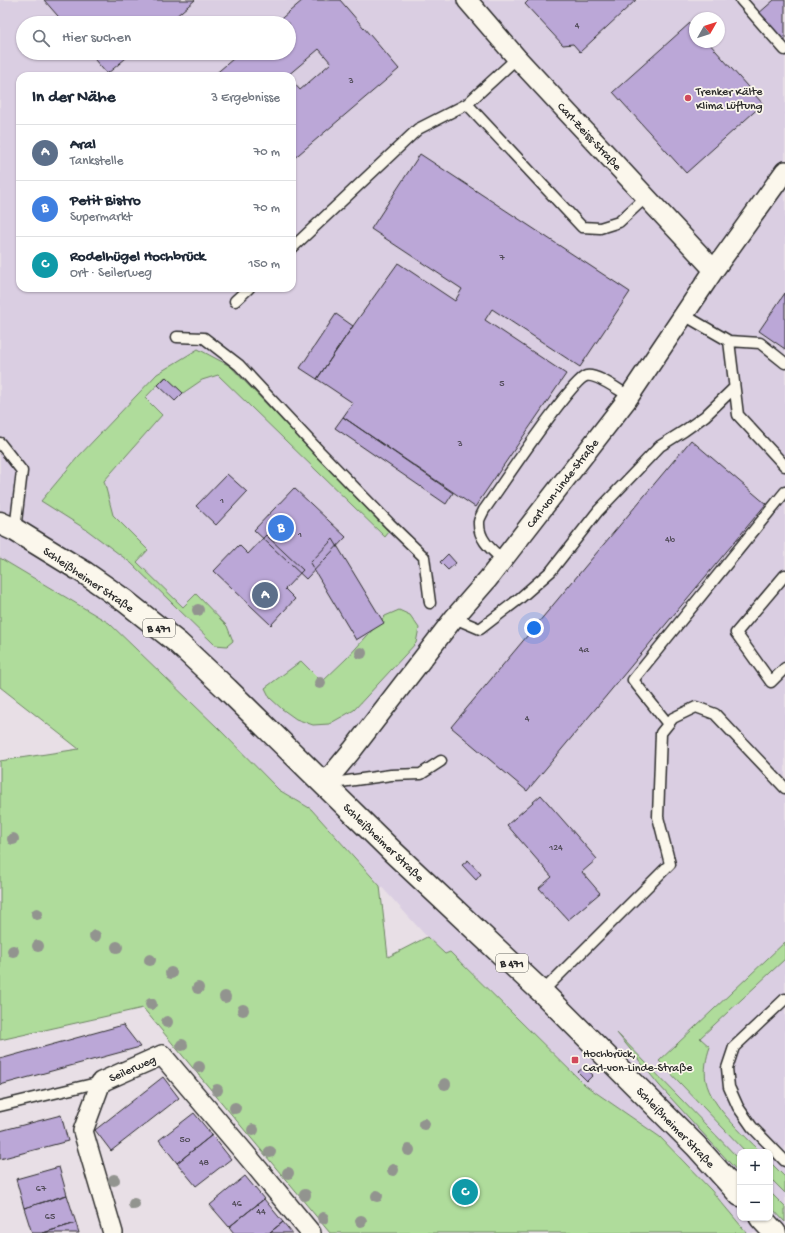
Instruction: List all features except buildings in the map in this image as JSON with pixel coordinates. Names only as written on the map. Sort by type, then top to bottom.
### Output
[{"type":"main road","name":"Schleißheimer Straße","points":[[8,527],[85,573],[125,601],[178,643],[393,852],[542,992],[696,1146],[737,1191]]},
{"type":"main road","points":[[765,1221],[775,1233]]},
{"type":"street","name":"Carl-Zeiss-Straße","points":[[467,0],[518,58],[714,270]]},
{"type":"street","name":"Carl-von-Linde-Straße","points":[[324,784],[353,749],[454,618],[503,560],[629,396],[714,270],[785,171]]},
{"type":"street","name":"Seilerweg","points":[[113,1233],[83,1131],[101,1082],[162,1055],[250,1158],[310,1233]]},
{"type":"lane","points":[[741,0],[785,50]]},
{"type":"lane","points":[[296,244],[418,129],[467,104],[518,58]]},
{"type":"lane","points":[[467,104],[582,227],[600,228],[619,222],[646,197]]},
{"type":"lane","points":[[235,301],[245,292]]},
{"type":"lane","points":[[684,315],[729,341],[760,343],[785,363]]},
{"type":"lane","points":[[177,337],[204,338],[239,365],[320,452],[424,557],[430,603]]},
{"type":"lane","points":[[729,341],[738,415],[785,466]]},
{"type":"lane","points":[[503,560],[487,546],[481,537],[479,522],[484,510],[559,404],[577,381],[585,376],[593,375],[629,396]]},
{"type":"lane","points":[[454,618],[480,629],[502,613],[551,571],[598,510],[660,446],[705,416],[734,388]]},
{"type":"lane","points":[[0,443],[22,471],[8,527]]},
{"type":"lane","points":[[668,724],[633,680],[785,492]]},
{"type":"lane","points":[[785,576],[736,634],[771,682],[785,668]]},
{"type":"lane","points":[[542,992],[670,864],[658,817],[661,733],[673,718],[696,707],[715,714],[785,788]]},
{"type":"lane","points":[[324,784],[391,775],[421,774],[441,761]]},
{"type":"lane","points":[[785,999],[734,1047],[727,1068],[729,1087],[738,1107],[752,1127],[785,1161]]},
{"type":"lane","points":[[0,1106],[101,1082]]},
{"type":"shaded area","points":[[0,0],[785,0],[785,1233],[747,1233],[711,1190],[660,1137],[585,1085],[450,952],[445,955],[427,937],[311,809],[279,790],[218,728],[109,623],[0,558]]},
{"type":"green space","points":[[198,349],[230,366],[389,532],[385,537],[218,375],[202,380],[183,393],[165,377],[145,398],[162,415],[104,481],[113,515],[148,550],[137,562],[183,607],[196,594],[227,626],[233,641],[227,646],[215,645],[131,563],[87,530],[41,501],[77,458],[157,374]]},
{"type":"green space","points":[[0,558],[109,623],[218,728],[279,790],[311,809],[380,886],[388,957],[427,937],[445,954],[450,952],[585,1085],[660,1137],[711,1190],[747,1233],[330,1233],[143,1008],[0,1040],[0,761],[79,749],[0,687]]},
{"type":"green space","points":[[399,610],[410,615],[419,628],[416,643],[354,710],[329,724],[313,725],[296,719],[270,698],[265,688],[301,661],[322,682],[347,658],[385,616]]},
{"type":"green space","points":[[785,942],[785,959],[700,1038],[710,1047],[707,1055],[705,1077],[714,1100],[737,1128],[758,1149],[743,1149],[659,1061]]},
{"type":"green space","points":[[617,1033],[737,1157],[737,1171],[659,1085]]},
{"type":"green space","points":[[773,1165],[785,1177],[785,1193],[773,1181]]},
{"type":"green space","points":[[773,1195],[785,1207],[785,1222],[773,1209]]},
{"type":"place","name":"Trenker Kälte Klima Lüftung","points":[[688,98]]},
{"type":"place","name":"Petit Bistro","points":[[281,528]]},
{"type":"place","name":"Aral","points":[[265,595]]},
{"type":"place","name":"Hochbrück, Carl-von-Linde-Straße","points":[[575,1060]]},
{"type":"place","name":"Rodelhügel Hochbrück","points":[[465,1192]]}]
